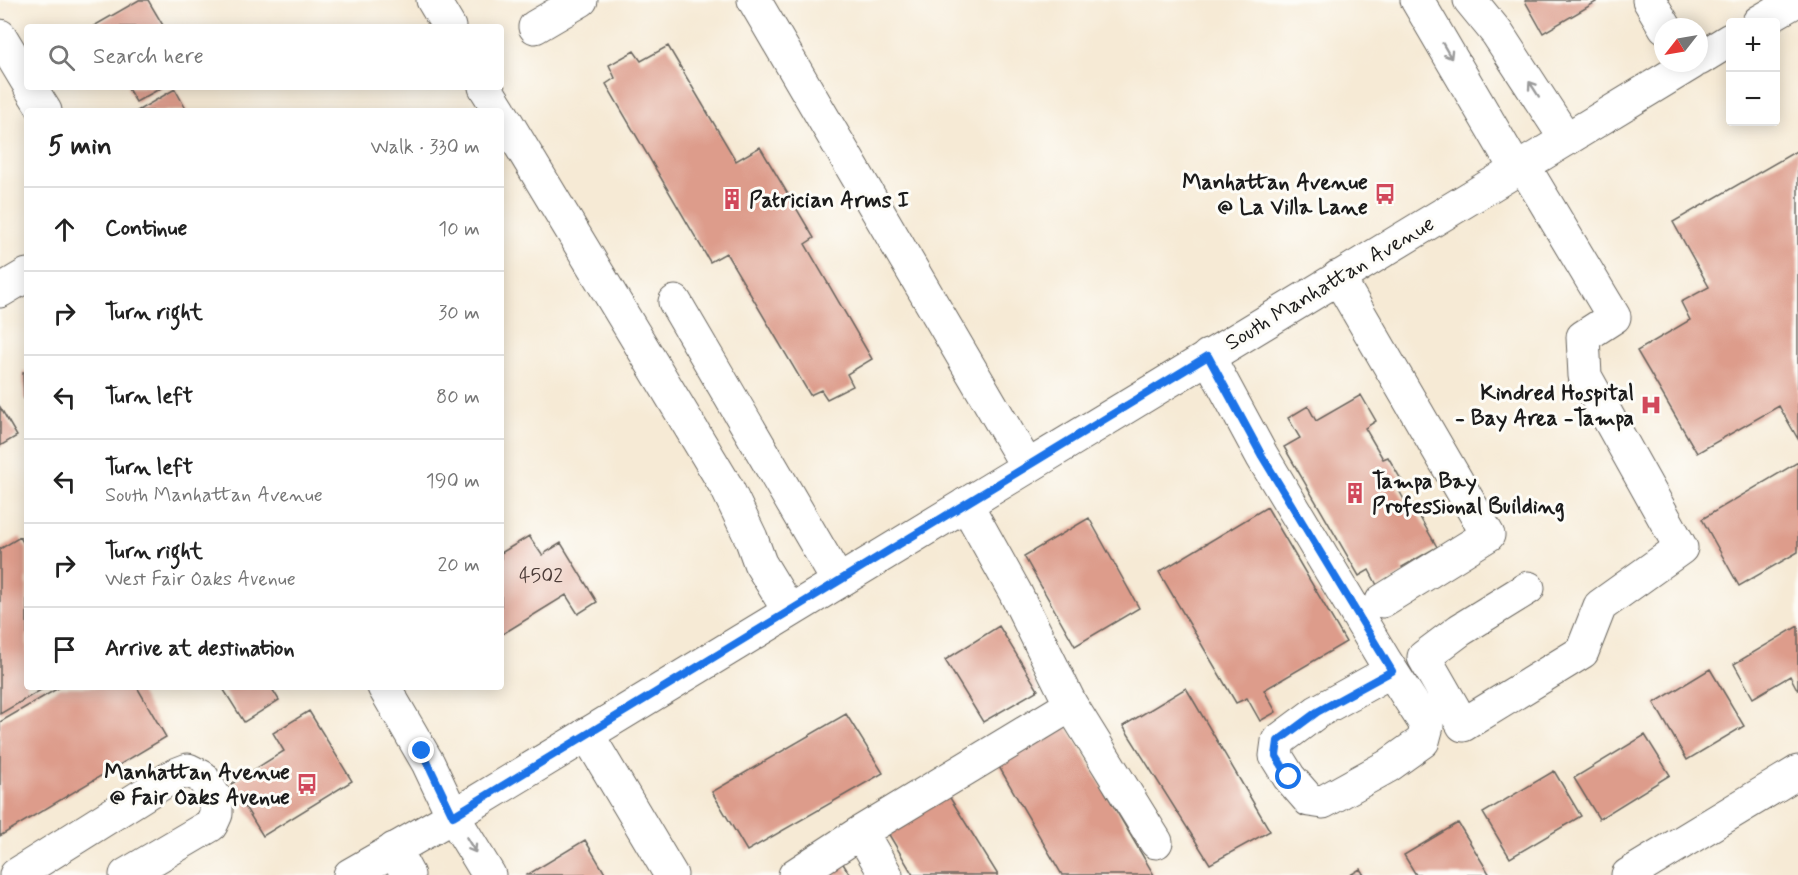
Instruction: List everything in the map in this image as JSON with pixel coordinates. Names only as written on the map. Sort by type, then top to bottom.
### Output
[{"type":"main road","points":[[433,0],[447,24]]},
{"type":"main road","points":[[535,27],[581,0]]},
{"type":"main road","points":[[754,0],[1027,466]]},
{"type":"main road","points":[[1417,0],[1614,317],[1583,337],[1585,376],[1681,548],[1600,606],[1582,652],[1463,725],[1424,657],[1460,630],[1528,588]]},
{"type":"main road","points":[[1470,0],[1497,33],[1566,139]]},
{"type":"main road","points":[[1649,0],[1660,18]]},
{"type":"main road","points":[[1766,18],[1795,0]]},
{"type":"main road","points":[[0,36],[24,76]]},
{"type":"main road","name":"South Manhattan Avenue","points":[[1708,53],[1726,43]]},
{"type":"main road","name":"South Manhattan Avenue","points":[[350,875],[401,862],[453,816],[1676,72]]},
{"type":"main road","points":[[32,90],[43,108]]},
{"type":"main road","points":[[487,90],[498,108]]},
{"type":"main road","points":[[504,119],[727,488],[751,538],[760,563],[789,611]]},
{"type":"main road","points":[[0,291],[24,277]]},
{"type":"main road","points":[[1338,277],[1488,536],[1382,601]]},
{"type":"main road","points":[[675,302],[838,581]]},
{"type":"main road","points":[[1208,356],[1262,456],[1427,726],[1424,741],[1388,766],[1323,802],[1309,800],[1289,777],[1276,756],[1278,741],[1317,712],[1392,671]]},
{"type":"main road","points":[[966,504],[1015,592],[1071,705],[1156,842]]},
{"type":"main road","points":[[386,690],[425,757],[453,816],[489,875]]},
{"type":"main road","points":[[795,875],[861,832],[1071,705]]},
{"type":"main road","points":[[587,734],[671,875]]},
{"type":"main road","points":[[16,875],[175,775],[188,770],[202,777],[216,799],[216,814],[211,825],[126,875]]},
{"type":"main road","points":[[1628,875],[1798,772]]},
{"type":"main road","points":[[861,832],[886,875]]},
{"type":"building","points":[[139,0],[148,0],[162,24],[97,24]]},
{"type":"building","points":[[1595,0],[1596,2],[1543,33],[1525,1]]},
{"type":"building","name":"Patrician Arms I","points":[[668,46],[736,161],[760,147],[814,238],[805,244],[872,359],[847,374],[853,386],[827,399],[821,390],[810,395],[726,253],[710,262],[606,84],[615,78],[609,65],[634,51],[641,61]]},
{"type":"building","points":[[129,90],[158,90],[136,102]]},
{"type":"building","points":[[176,90],[185,108],[142,108]]},
{"type":"building","points":[[1798,150],[1798,439],[1779,406],[1697,453],[1637,351],[1690,320],[1681,302],[1709,287],[1673,222]]},
{"type":"building","name":"Tampa Bay Professional Building","points":[[1361,395],[1376,421],[1365,428],[1383,459],[1388,457],[1402,481],[1396,485],[1406,503],[1410,500],[1437,547],[1402,567],[1405,572],[1378,587],[1369,570],[1359,576],[1284,447],[1300,438],[1288,418],[1308,406],[1316,421]]},
{"type":"building","points":[[0,407],[17,436],[0,446]]},
{"type":"building","points":[[1798,462],[1798,552],[1739,586],[1702,519]]},
{"type":"building","points":[[1267,507],[1346,642],[1264,690],[1276,712],[1260,721],[1247,698],[1236,703],[1159,572]]},
{"type":"building","points":[[1089,518],[1139,608],[1075,646],[1024,556]]},
{"type":"building","points":[[529,536],[542,555],[561,543],[597,602],[578,614],[566,595],[504,633],[504,551]]},
{"type":"building","points":[[20,537],[24,544],[24,690],[41,690],[0,714],[0,549]]},
{"type":"building","points":[[999,626],[1038,690],[983,722],[945,660]]},
{"type":"building","points":[[1798,626],[1798,691],[1790,676],[1753,698],[1734,664]]},
{"type":"building","points":[[1710,669],[1744,726],[1687,760],[1654,703]]},
{"type":"building","points":[[1186,688],[1270,831],[1210,864],[1123,726]]},
{"type":"building","points":[[55,690],[139,690],[166,737],[0,836],[0,722]]},
{"type":"building","points":[[224,690],[273,690],[279,700],[244,722]]},
{"type":"building","points":[[309,711],[352,781],[263,836],[231,784],[284,751],[273,733]]},
{"type":"building","points":[[846,714],[883,773],[747,851],[712,792]]},
{"type":"building","points":[[1064,722],[1154,875],[1062,875],[998,765]]},
{"type":"building","points":[[1645,735],[1670,775],[1599,819],[1574,778]]},
{"type":"building","points":[[1554,771],[1581,816],[1510,858],[1483,813]]},
{"type":"building","points":[[947,793],[998,875],[913,875],[888,833]]},
{"type":"building","points":[[1458,823],[1490,875],[1416,875],[1404,855]]},
{"type":"building","points":[[585,840],[606,875],[527,875]]},
{"type":"building","points":[[842,862],[850,875],[821,875]]},
{"type":"building","points":[[1360,869],[1364,875],[1350,875]]},
{"type":"place","name":"Manhattan Avenue @ La Villa Lane","points":[[1385,194]]},
{"type":"place","name":"Patrician Arms I","points":[[732,199]]},
{"type":"place","name":"Kindred Hospital - Bay Area -Tampa","points":[[1651,405]]},
{"type":"place","name":"Tampa Bay Professional Building","points":[[1355,493]]},
{"type":"place","name":"Manhattan Avenue @ Fair Oaks Avenue","points":[[307,784]]},
{"type":"route","points":[[422,751],[453,816],[1208,356],[1262,456],[1392,671],[1317,712],[1278,741],[1276,756],[1289,777]]}]
